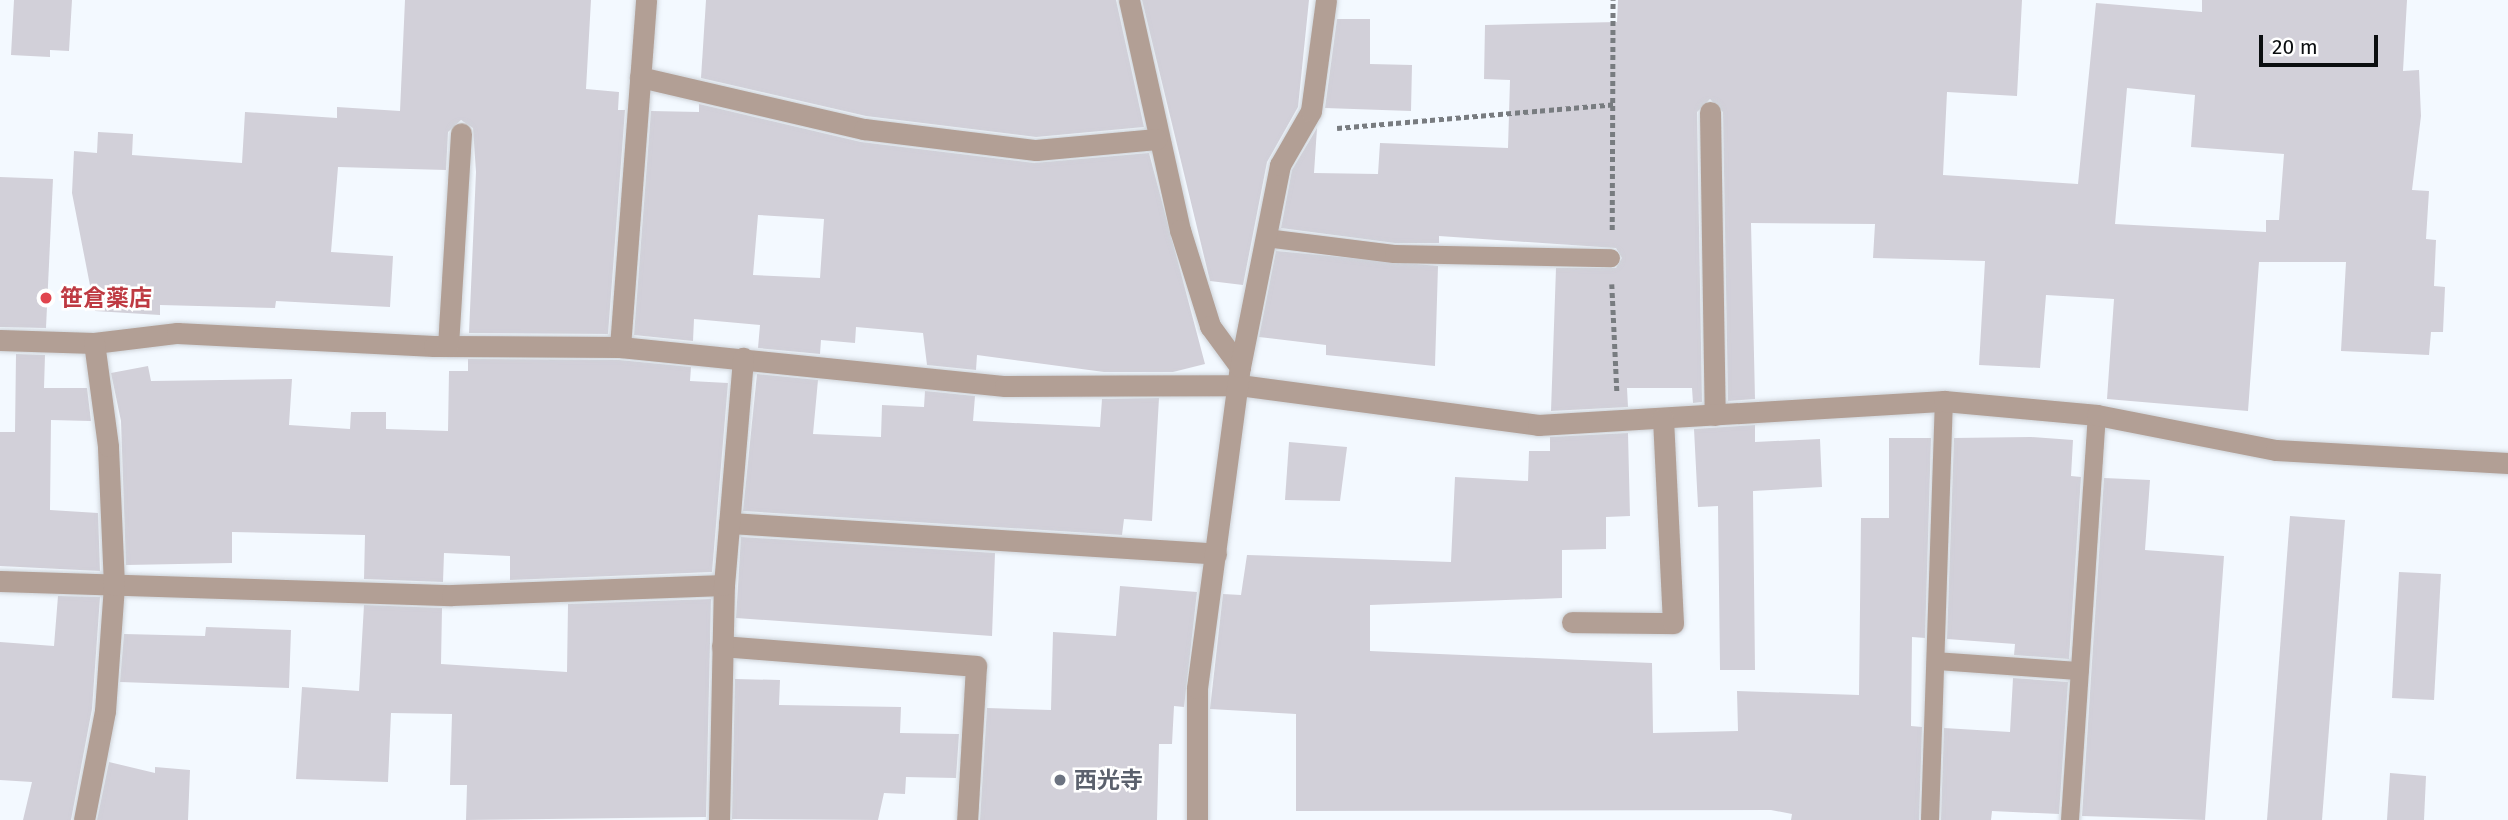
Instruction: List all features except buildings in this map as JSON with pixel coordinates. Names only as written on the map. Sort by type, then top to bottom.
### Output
[{"type":"street","points":[[620,347],[646,0]]},
{"type":"street","points":[[1129,0],[1157,139],[1210,326],[1240,376]]},
{"type":"street","points":[[1197,820],[1198,688],[1240,376],[1280,165],[1311,111],[1326,0]]},
{"type":"street","points":[[640,77],[864,129],[1010,147],[1074,151],[1157,139]]},
{"type":"street","points":[[1710,112],[1715,415]]},
{"type":"street","points":[[448,346],[461,133]]},
{"type":"street","points":[[0,340],[94,344],[177,333],[448,346],[620,347],[1005,386],[1240,376],[1444,417],[1538,425],[1944,401],[2097,415],[2276,450],[2508,463]]},
{"type":"street","points":[[84,820],[105,711],[114,585],[108,446],[94,344]]},
{"type":"street","points":[[719,820],[724,584],[743,358]]},
{"type":"street","points":[[1572,622],[1673,623],[1663,418]]},
{"type":"street","points":[[729,523],[1216,554]]},
{"type":"street","points":[[0,581],[452,595],[724,584]]},
{"type":"street","points":[[722,646],[976,666],[967,820]]},
{"type":"lane","points":[[1266,238],[1394,254],[1611,258]]},
{"type":"lane","points":[[1930,820],[1944,401]]},
{"type":"lane","points":[[2070,820],[2097,415]]},
{"type":"lane","points":[[1936,661],[2080,671]]},
{"type":"path","points":[[1613,0],[1615,104],[1611,258],[1619,420]]},
{"type":"path","points":[[1301,129],[1615,104]]},
{"type":"place","name":"笹倉薬店","points":[[46,298]]},
{"type":"place","name":"西光寺","points":[[1060,780]]}]
